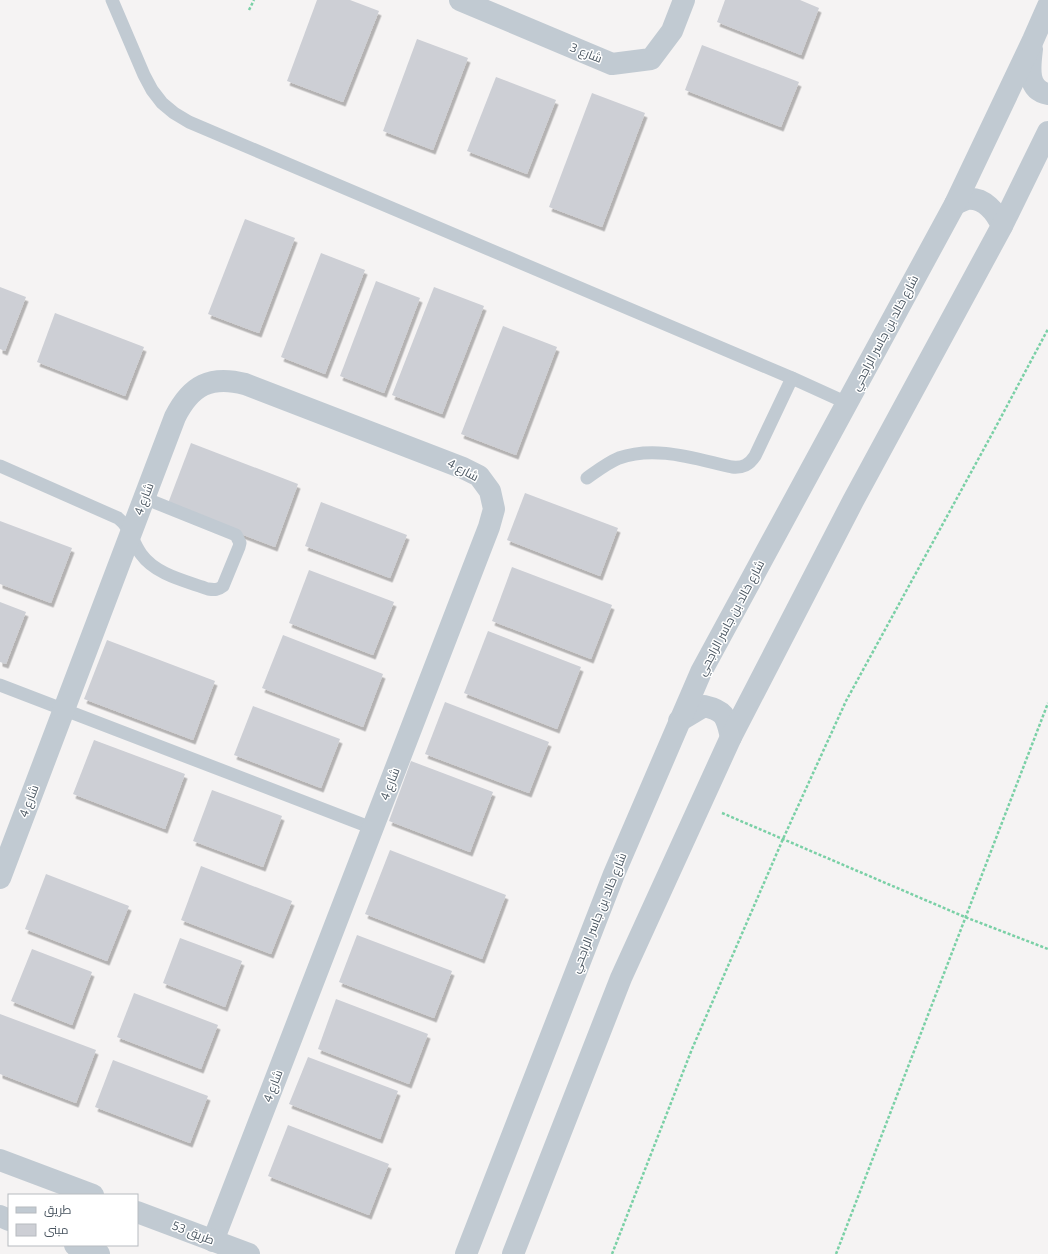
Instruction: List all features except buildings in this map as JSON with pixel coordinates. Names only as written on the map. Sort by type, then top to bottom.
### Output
[{"type":"street","name":"شارع 3","points":[[460,0],[612,64],[651,59],[672,31],[684,0]]},
{"type":"street","name":"شارع خالد بن جاسر الراجحي","points":[[465,1251],[614,874],[701,672],[955,204],[1048,6]]},
{"type":"street","points":[[1033,40],[1030,69],[1033,84],[1042,93],[1048,94]]},
{"type":"street","points":[[513,1254],[621,978],[731,737],[854,501],[1002,226],[1048,132]]},
{"type":"street","points":[[955,204],[967,199],[980,201],[992,210],[1002,226]]},
{"type":"street","name":"شارع 4","points":[[0,878],[175,417],[182,404],[191,393],[203,385],[217,381],[231,381],[245,384],[463,468],[479,476],[490,491],[494,509],[489,527],[213,1241]]},
{"type":"street","points":[[680,721],[704,706],[716,709],[726,718],[731,737]]},
{"type":"street","points":[[0,1160],[90,1194]]},
{"type":"street","name":"طريق 53","points":[[138,1212],[248,1254]]},
{"type":"street","points":[[78,1246],[99,1254]]},
{"type":"lane","points":[[112,0],[144,75],[152,90],[162,103],[174,113],[189,122],[792,378],[847,403]]},
{"type":"lane","points":[[587,478],[618,459],[631,454],[644,453],[671,454],[739,468],[745,466],[751,462],[755,456],[792,378]]},
{"type":"lane","points":[[0,466],[112,515],[124,522],[141,554],[149,563],[158,569],[208,589],[214,590],[223,586],[239,547],[240,543],[236,535],[144,498]]},
{"type":"lane","points":[[0,685],[372,828]]},
{"type":"path","points":[[249,10],[254,0]]},
{"type":"path","points":[[612,1254],[692,1049],[783,839],[846,701],[992,434],[1048,328]]},
{"type":"path","points":[[836,1254],[1048,703]]},
{"type":"path","points":[[700,804],[965,917],[1048,949]]}]
